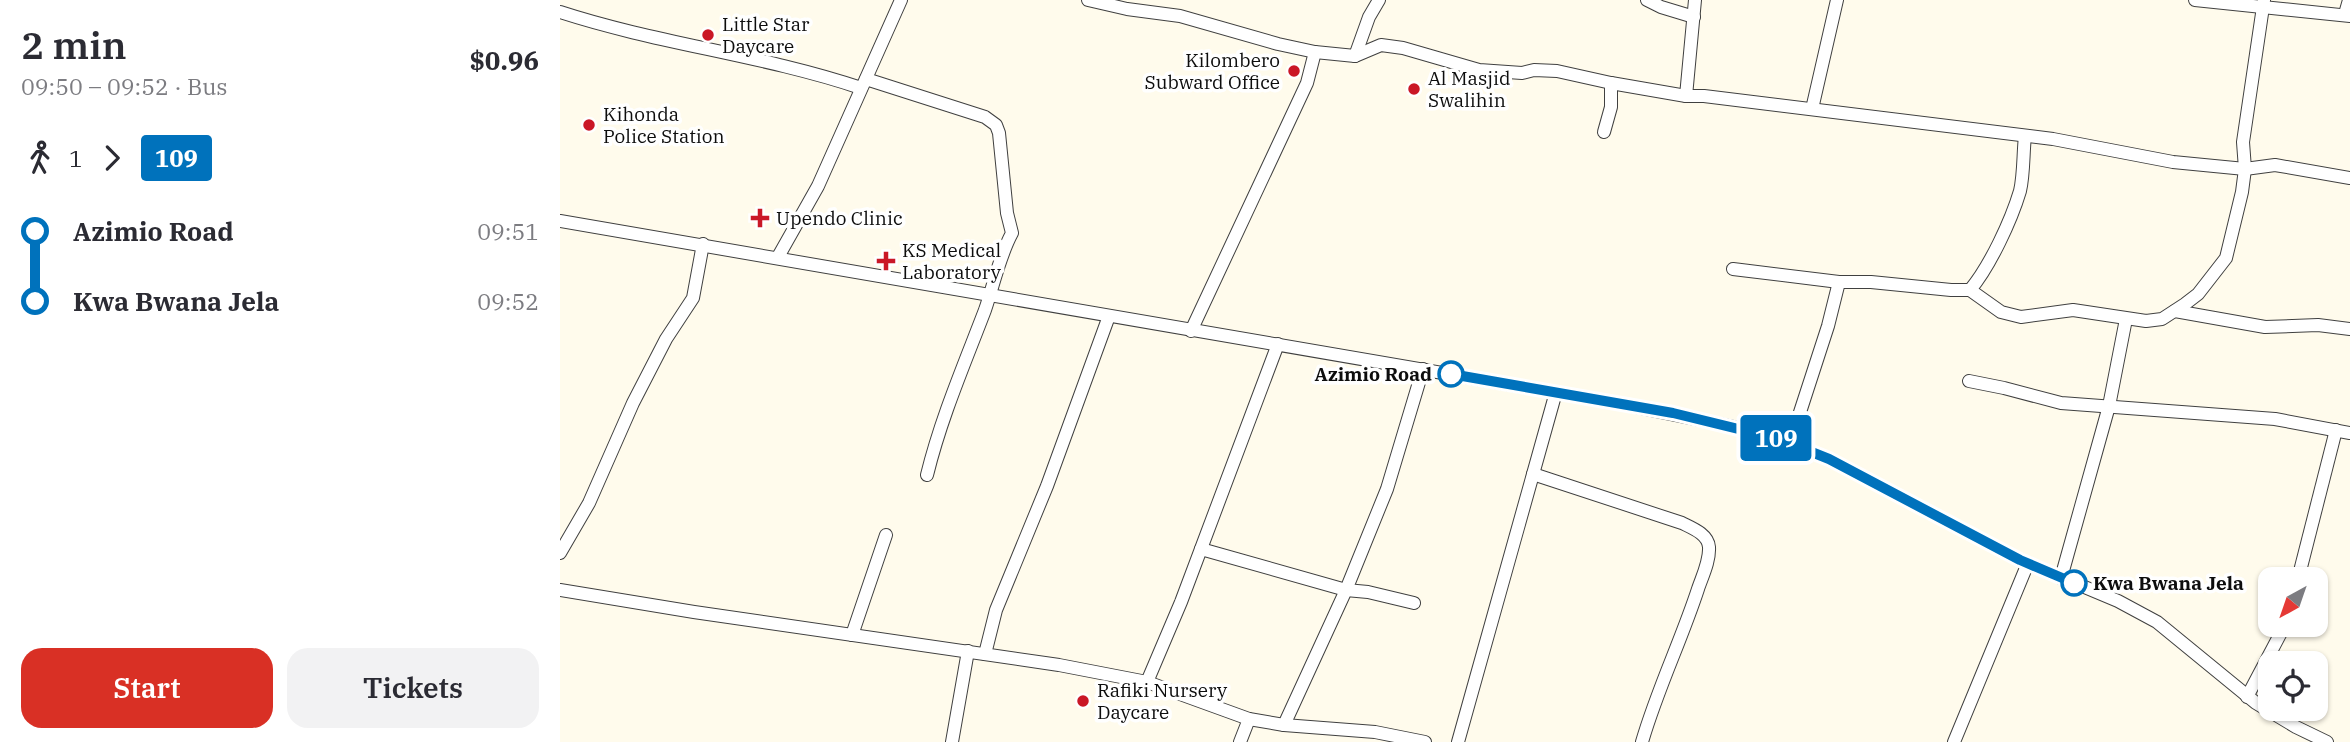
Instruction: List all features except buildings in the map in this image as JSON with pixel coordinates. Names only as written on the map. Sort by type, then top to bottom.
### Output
[{"type":"street","points":[[778,257],[818,186],[901,0]]},
{"type":"street","points":[[1088,0],[1127,9],[1180,16],[1315,52],[1355,56],[1381,45],[1403,48],[1479,70],[1522,73],[1534,70],[1557,71],[1686,96],[1704,96],[2025,136],[2173,162],[2245,169],[2275,165],[2350,178]]},
{"type":"street","points":[[1355,56],[1369,17],[1379,0]]},
{"type":"street","points":[[1647,0],[1694,18]]},
{"type":"street","points":[[1686,96],[1695,0]]},
{"type":"street","points":[[1812,109],[1837,0]]},
{"type":"street","points":[[2195,0],[2243,7],[2264,4],[2348,15],[2349,0]]},
{"type":"street","points":[[1733,269],[1839,282],[1970,290],[2001,312],[2021,317],[2073,310],[2133,321],[2162,319],[2198,294],[2226,258],[2242,192],[2245,169],[2243,142],[2264,4]]},
{"type":"street","points":[[560,12],[864,83],[960,108],[985,117],[996,125],[1012,233],[1002,252],[990,295],[953,392],[928,475]]},
{"type":"street","points":[[1191,331],[1307,83],[1315,52]]},
{"type":"street","points":[[1604,132],[1611,107],[1611,83]]},
{"type":"street","points":[[1970,290],[1986,268],[2020,189],[2025,136]]},
{"type":"street","points":[[560,221],[1556,392],[1744,429],[1790,443],[1829,459],[2028,564],[2118,601],[2157,622],[2247,697],[2295,727],[2328,742]]},
{"type":"street","points":[[560,553],[589,503],[633,402],[666,339],[694,298],[703,244]]},
{"type":"street","points":[[1790,443],[1828,326],[1839,282]]},
{"type":"street","points":[[2175,311],[2265,327],[2318,325],[2350,329]]},
{"type":"street","points":[[985,654],[996,610],[1047,486],[1109,316]]},
{"type":"street","points":[[2061,578],[2109,406],[2126,319]]},
{"type":"street","points":[[1147,682],[1181,602],[1278,344]]},
{"type":"street","points":[[1284,725],[1346,590],[1387,489],[1423,369]]},
{"type":"street","points":[[1969,381],[2004,387],[2061,403],[2275,419],[2350,433]]},
{"type":"street","points":[[1458,742],[1556,392]]},
{"type":"street","points":[[2301,567],[2336,430]]},
{"type":"street","points":[[1533,474],[1682,523],[1706,539],[1709,547],[1707,559],[1685,629],[1667,670],[1642,742]]},
{"type":"street","points":[[852,635],[886,536]]},
{"type":"street","points":[[1201,549],[1346,590],[1368,592],[1414,603]]},
{"type":"street","points":[[1954,742],[2028,564]]},
{"type":"street","points":[[560,590],[1059,665],[1147,682],[1249,719],[1424,742]]},
{"type":"street","points":[[2247,697],[2279,637]]},
{"type":"street","points":[[952,742],[968,651]]},
{"type":"street","points":[[1240,742],[1249,719]]},
{"type":"bus line","name":"109","points":[[1451,374],[1673,413],[1779,439],[1829,459],[2020,560],[2074,583]]},
{"type":"place","name":"Little Star Daycare","points":[[708,35]]},
{"type":"place","name":"Kilombero Subward Office","points":[[1294,71]]},
{"type":"place","name":"Al Masjid Swalihin","points":[[1414,89]]},
{"type":"place","name":"Kihonda Police Station","points":[[589,125]]},
{"type":"place","name":"Upendo Clinic","points":[[760,218]]},
{"type":"place","name":"KS Medical Laboratory","points":[[886,261]]},
{"type":"place","name":"Azimio Road","points":[[1451,374]]},
{"type":"place","name":"Kwa Bwana Jela","points":[[2074,583]]},
{"type":"place","name":"Rafiki Nursery Daycare","points":[[1083,701]]}]
